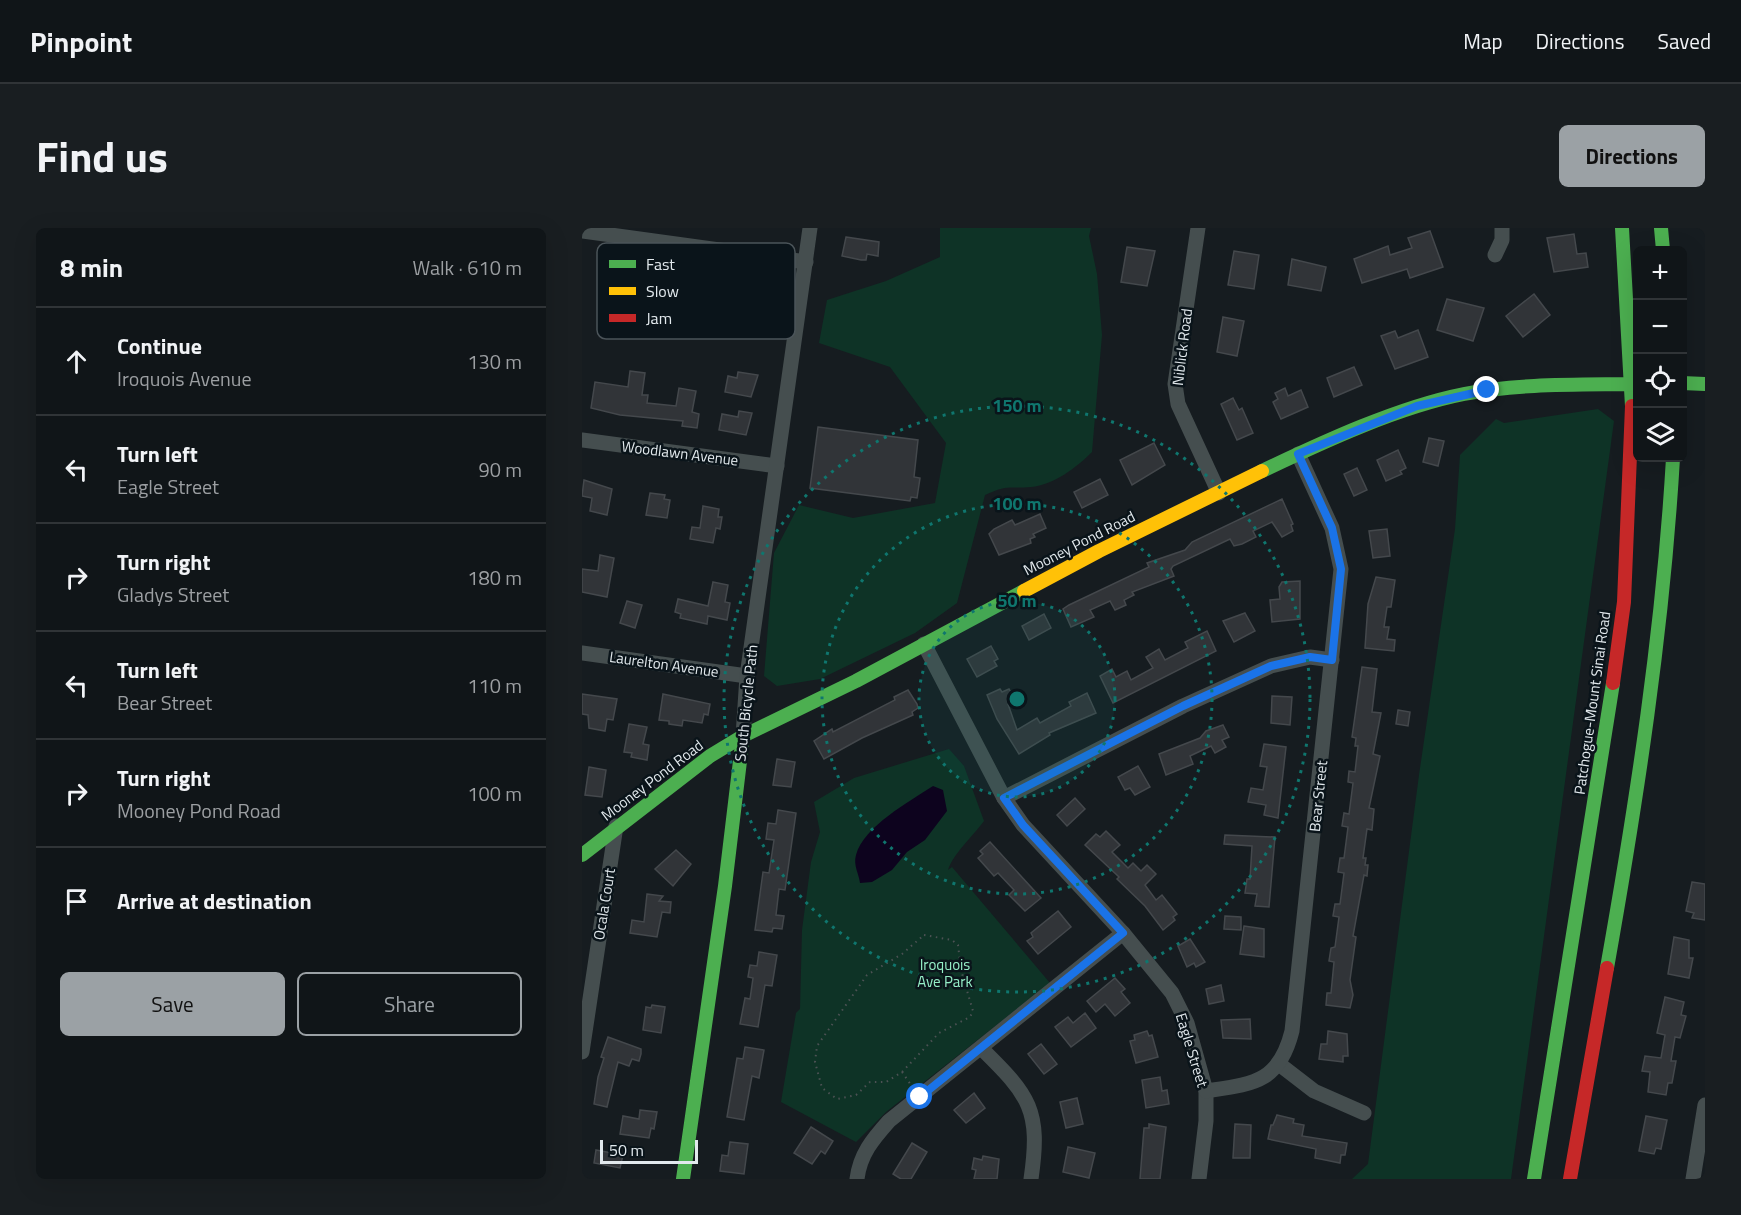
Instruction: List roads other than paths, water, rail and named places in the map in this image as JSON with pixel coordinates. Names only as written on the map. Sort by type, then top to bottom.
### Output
[{"type":"main road","name":"Patchogue-Mount Sinai Road","points":[[1622,228],[1633,360]]},
{"type":"main road","points":[[1661,228],[1663,246]]},
{"type":"main road","points":[[1687,383],[1705,384]]},
{"type":"main road","name":"Mooney Pond Road","points":[[582,855],[616,826],[710,756],[743,736],[924,645],[1078,561],[1298,454],[1388,417],[1463,394],[1538,385],[1633,384]]},
{"type":"main road","name":"Patchogue-Mount Sinai Road","points":[[1534,1179],[1618,650],[1630,506],[1634,408]]},
{"type":"main road","points":[[1570,1179],[1610,949],[1659,641],[1669,546],[1673,462]]},
{"type":"main road","name":"South Bicycle Path","points":[[683,1179],[722,909],[743,736]]},
{"type":"street","name":"South Bicycle Path","points":[[743,736],[747,676],[810,228]]},
{"type":"street","name":"Niblick Road","points":[[1198,228],[1175,384],[1178,404],[1219,493]]},
{"type":"street","points":[[1495,255],[1502,240],[1502,228]]},
{"type":"street","points":[[582,231],[669,243]]},
{"type":"street","points":[[795,260],[806,262]]},
{"type":"street","name":"Woodlawn Avenue","points":[[582,440],[777,466]]},
{"type":"street","name":"Bear Street","points":[[1206,1091],[1251,1084],[1267,1077],[1287,1051],[1292,1031],[1341,569],[1332,528],[1298,454]]},
{"type":"street","name":"Eagle Street","points":[[924,645],[1004,798],[1023,825],[1123,933],[1172,993],[1187,1023],[1206,1091],[1206,1121],[1199,1179]]},
{"type":"street","name":"Laurelton Avenue","points":[[582,653],[747,676]]},
{"type":"street","points":[[1004,798],[1183,706],[1271,666],[1310,657],[1332,660]]},
{"type":"street","name":"Ocala Court","points":[[582,1052],[616,826]]},
{"type":"street","points":[[857,1179],[859,1165],[868,1146],[889,1121],[1123,933]]},
{"type":"street","points":[[981,1048],[1002,1069],[1031,1109],[1036,1136],[1030,1179]]},
{"type":"street","points":[[1279,1064],[1314,1090],[1364,1113]]},
{"type":"street","points":[[1693,1179],[1705,1105]]},
{"type":"park label","name":"Iroquois Ave Park","points":[[945,972]]}]
